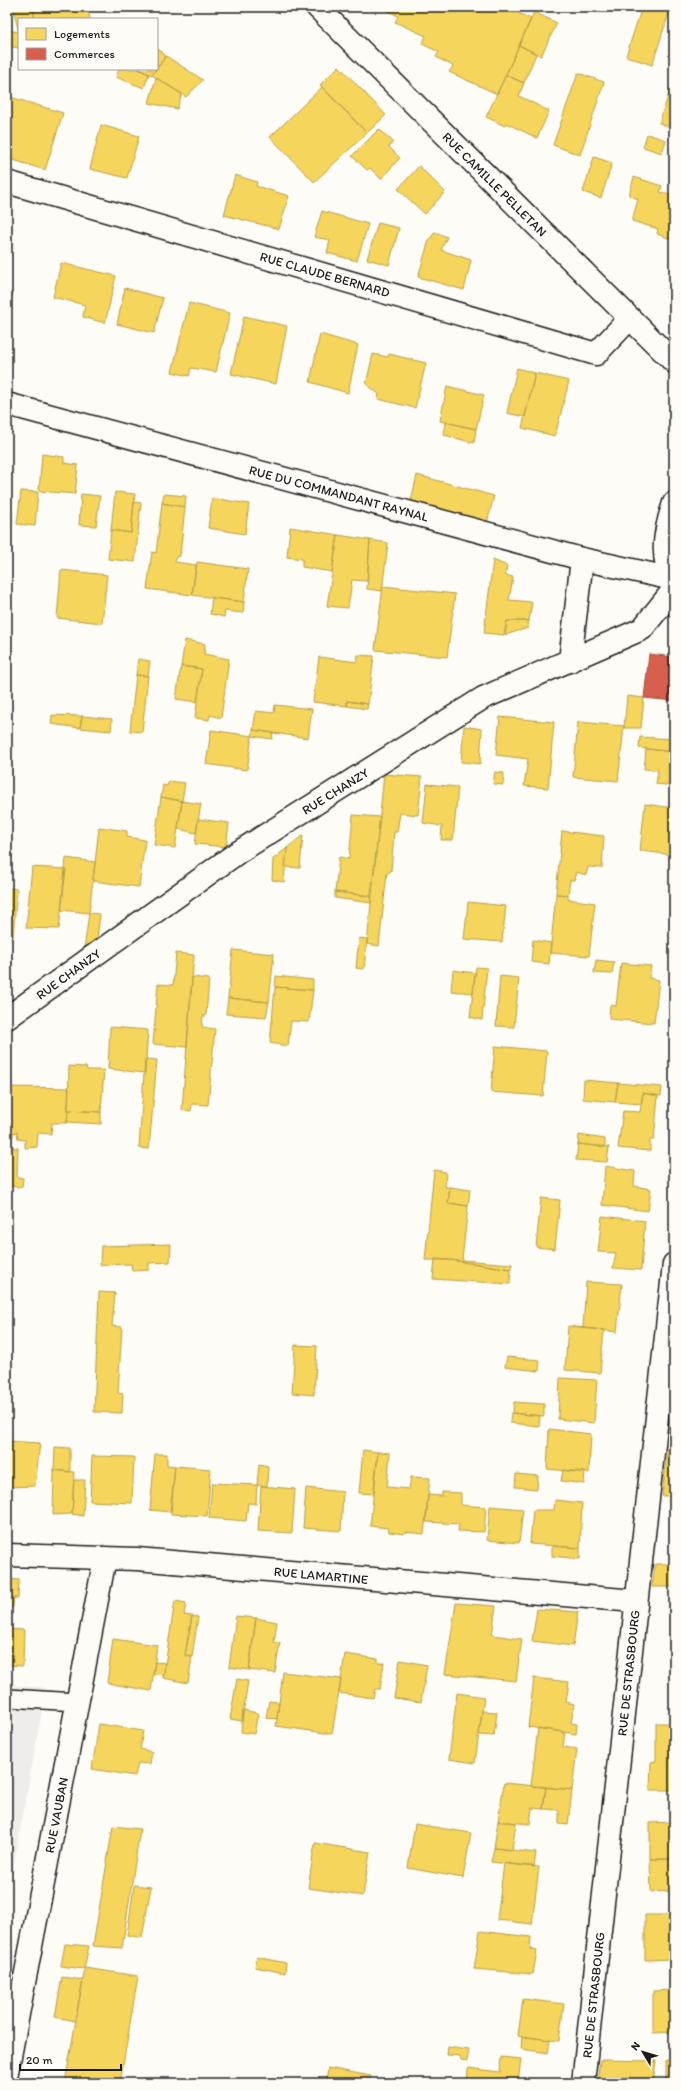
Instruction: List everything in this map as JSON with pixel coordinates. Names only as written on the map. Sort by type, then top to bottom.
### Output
[{"type":"street","name":"RUE CAMILLE PELLETAN","points":[[316,7],[674,362]]},
{"type":"street","name":"RUE CLAUDE BERNARD","points":[[7,182],[596,354],[630,318]]},
{"type":"street","name":"RUE DU COMMANDANT RAYNAL","points":[[7,404],[674,583]]},
{"type":"street","points":[[674,503],[668,521],[664,552],[674,583]]},
{"type":"street","points":[[570,661],[582,559]]},
{"type":"street","name":"RUE CHANZY","points":[[7,1018],[237,853],[483,698],[642,629],[674,583]]},
{"type":"street","name":"RUE DE STRASBOURG","points":[[583,2083],[635,1601],[670,1348],[674,1264]]},
{"type":"street","name":"RUE LAMARTINE","points":[[7,1554],[105,1558],[635,1601]]},
{"type":"street","name":"RUE VAUBAN","points":[[7,2072],[105,1558]]},
{"type":"lane","points":[[7,1698],[78,1702]]},
{"type":"shaded area","points":[[7,1685],[46,1688],[7,1902]]},
{"type":"building: Logements","points":[[13,7],[32,7],[35,18],[18,18],[18,30]]},
{"type":"building: Logements","points":[[32,7],[87,7],[90,18],[35,18]]},
{"type":"building: Logements","points":[[382,7],[393,7],[390,12]]},
{"type":"building: Logements","points":[[393,7],[488,7],[495,12],[498,7],[506,7],[531,19],[497,94],[449,72],[453,66],[436,57],[439,52],[422,44],[426,36],[395,22],[398,16],[390,12]]},
{"type":"building: Logements","points":[[642,7],[671,7],[652,65],[626,56]]},
{"type":"building: Logements","points":[[534,12],[557,23],[541,56],[519,45]]},
{"type":"building: Logements","points":[[7,30],[18,32],[18,48],[7,46]]},
{"type":"building: Logements","points":[[519,45],[536,54],[524,83],[506,75]]},
{"type":"building: Logements","points":[[158,49],[166,56],[158,67]]},
{"type":"building: Logements","points":[[166,56],[203,80],[186,97],[152,75],[156,70],[158,70],[158,67]]},
{"type":"building: Logements","points":[[339,66],[386,115],[367,133],[320,85]]},
{"type":"building: Logements","points":[[119,70],[140,70],[149,74],[144,88],[116,77]]},
{"type":"building: Logements","points":[[140,70],[155,70],[152,75]]},
{"type":"building: Logements","points":[[578,73],[604,82],[580,155],[553,145]]},
{"type":"building: Logements","points":[[506,75],[524,83],[519,96],[549,111],[537,138],[506,123],[505,126],[486,117]]},
{"type":"building: Logements","points":[[156,78],[182,94],[177,109],[149,103]]},
{"type":"building: Logements","points":[[674,79],[674,129],[659,123]]},
{"type":"building: Logements","points":[[322,87],[367,133],[314,182],[270,137]]},
{"type":"building: Logements","points":[[7,96],[63,113],[45,170],[7,158]]},
{"type":"building: Logements","points":[[101,125],[139,136],[127,178],[90,169]]},
{"type":"building: Logements","points":[[379,129],[393,142],[389,147],[400,158],[381,179],[370,168],[367,170],[352,156]]},
{"type":"building: Logements","points":[[647,134],[666,140],[662,153],[643,147]]},
{"type":"building: Logements","points":[[594,157],[612,163],[601,198],[583,192]]},
{"type":"building: Logements","points":[[419,166],[445,192],[425,214],[398,189]]},
{"type":"building: Logements","points":[[235,175],[257,182],[256,186],[289,196],[279,229],[224,215]]},
{"type":"building: Logements","points":[[634,177],[662,186],[660,192],[674,196],[674,240],[657,234],[658,229],[632,221],[638,199],[629,195]]},
{"type":"building: Logements","points":[[322,211],[368,224],[357,261],[327,253],[330,240],[314,237]]},
{"type":"building: Logements","points":[[378,223],[399,228],[389,265],[367,259]]},
{"type":"building: Logements","points":[[435,232],[447,237],[441,250],[471,260],[464,290],[418,277],[429,240]]},
{"type":"building: Logements","points":[[61,263],[116,276],[105,323],[83,317],[85,305],[53,297]]},
{"type":"building: Logements","points":[[125,288],[163,298],[154,333],[117,324]]},
{"type":"building: Logements","points":[[7,292],[13,293],[7,314]]},
{"type":"building: Logements","points":[[189,303],[230,313],[216,372],[191,368],[189,376],[172,372]]},
{"type":"building: Logements","points":[[244,316],[287,326],[276,384],[231,374]]},
{"type":"building: Logements","points":[[320,334],[358,345],[348,393],[310,382]]},
{"type":"building: Logements","points":[[373,354],[388,357],[389,354],[426,363],[415,408],[378,399],[379,394],[366,384]]},
{"type":"building: Logements","points":[[517,368],[535,373],[525,417],[507,413]]},
{"type":"building: Logements","points":[[535,373],[569,381],[555,436],[522,428]]},
{"type":"building: Logements","points":[[447,386],[484,395],[476,429],[440,421]]},
{"type":"building: Logements","points":[[446,422],[476,429],[474,443],[444,435]]},
{"type":"building: Logements","points":[[42,454],[64,457],[64,463],[78,465],[75,494],[39,491]]},
{"type":"building: Logements","points":[[417,475],[494,496],[487,523],[411,501]]},
{"type":"building: Logements","points":[[21,491],[38,492],[35,526],[17,524]]},
{"type":"building: Logements","points":[[115,492],[135,494],[131,533],[111,530]]},
{"type":"building: Logements","points":[[81,494],[100,496],[96,526],[79,525]]},
{"type":"building: Logements","points":[[164,494],[186,496],[185,507],[162,503]]},
{"type":"building: Logements","points":[[212,498],[249,504],[245,534],[208,528]]},
{"type":"building: Logements","points":[[134,502],[141,503],[135,562],[108,559],[111,530],[131,533]]},
{"type":"building: Logements","points":[[162,503],[185,507],[180,556],[176,557],[175,562],[196,565],[192,595],[147,589],[152,552],[156,553]]},
{"type":"building: Logements","points":[[290,527],[338,535],[332,572],[302,567],[302,559],[287,557]]},
{"type":"building: Logements","points":[[338,535],[370,540],[367,581],[352,580],[348,608],[327,606]]},
{"type":"building: Logements","points":[[370,540],[388,543],[382,591],[367,589]]},
{"type":"building: Logements","points":[[493,560],[507,566],[505,575],[513,577],[509,600],[532,602],[529,621],[507,621],[504,635],[484,633]]},
{"type":"building: Logements","points":[[197,562],[248,569],[244,602],[192,595]]},
{"type":"building: Logements","points":[[61,570],[107,575],[102,623],[57,618]]},
{"type":"building: Logements","points":[[383,586],[455,594],[447,657],[375,650]]},
{"type":"building: Logements","points":[[212,598],[244,602],[243,613],[225,611],[224,617],[210,614]]},
{"type":"building: Logements","points":[[507,621],[529,621],[528,628],[505,635]]},
{"type":"building: Logements","points":[[185,640],[205,644],[204,654],[229,659],[221,718],[210,715],[209,720],[195,718],[202,669],[181,666]]},
{"type":"building: Logements","points":[[358,655],[374,656],[368,704],[347,701],[347,706],[313,702],[319,657],[357,662]]},
{"type":"building: Logements","points":[[138,659],[150,661],[148,676],[136,675]]},
{"type":"building: Logements","points":[[181,666],[202,669],[197,702],[176,699]]},
{"type":"building: Logements","points":[[136,675],[148,676],[142,732],[130,731]]},
{"type":"building: Logements","points":[[627,696],[644,698],[641,728],[624,728]]},
{"type":"building: Logements","points":[[347,701],[368,704],[367,709],[347,706]]},
{"type":"building: Logements","points":[[275,705],[312,709],[308,738],[253,730],[256,711],[274,713]]},
{"type":"building: Logements","points":[[52,715],[82,716],[80,728],[51,724]]},
{"type":"building: Logements","points":[[82,716],[112,719],[111,731],[80,728]]},
{"type":"building: Logements","points":[[500,717],[554,722],[548,788],[524,786],[528,759],[496,755]]},
{"type":"building: Logements","points":[[578,722],[624,726],[618,781],[573,777]]},
{"type":"building: Logements","points":[[464,726],[482,729],[480,764],[461,762]]},
{"type":"building: Logements","points":[[211,730],[252,736],[247,770],[206,764]]},
{"type":"building: Logements","points":[[253,730],[273,733],[272,739],[252,736]]},
{"type":"building: Logements","points":[[640,737],[674,739],[674,752],[639,748]]},
{"type":"building: Logements","points":[[646,749],[674,752],[674,786],[656,784],[658,770],[644,769]]},
{"type":"building: Logements","points":[[495,772],[504,773],[503,785],[493,784]]},
{"type":"building: Logements","points":[[384,774],[422,777],[418,815],[400,813],[397,832],[394,832],[391,871],[387,873],[379,946],[367,944]]},
{"type":"building: Logements","points":[[169,781],[185,783],[182,801],[161,797],[163,785],[167,786]]},
{"type":"building: Logements","points":[[427,784],[458,787],[453,840],[441,840],[442,826],[423,823]]},
{"type":"building: Logements","points":[[161,797],[182,801],[175,848],[154,845]]},
{"type":"building: Logements","points":[[182,801],[201,804],[196,833],[178,829]]},
{"type":"building: Logements","points":[[645,804],[674,808],[674,855],[640,851]]},
{"type":"building: Logements","points":[[353,815],[380,817],[371,896],[335,892],[339,857],[349,859]]},
{"type":"building: Logements","points":[[198,819],[229,823],[226,847],[195,844]]},
{"type":"building: Logements","points":[[99,827],[127,831],[127,837],[145,840],[139,887],[93,881]]},
{"type":"building: Logements","points":[[562,831],[604,836],[602,868],[588,867],[586,875],[576,872],[574,880],[570,880],[568,895],[556,894]]},
{"type":"building: Logements","points":[[303,835],[300,868],[285,867],[287,848]]},
{"type":"building: Logements","points":[[287,848],[284,882],[272,880],[273,859]]},
{"type":"building: Logements","points":[[66,858],[95,862],[89,913],[61,910]]},
{"type":"building: Logements","points":[[32,867],[66,869],[59,929],[26,928]]},
{"type":"building: Logements","points":[[7,888],[17,889],[13,937],[7,936]]},
{"type":"building: Logements","points":[[335,892],[371,896],[371,903],[335,898]]},
{"type":"building: Logements","points":[[556,894],[568,895],[568,899],[595,903],[589,956],[550,953]]},
{"type":"building: Logements","points":[[468,902],[506,906],[502,942],[464,939]]},
{"type":"building: Logements","points":[[89,913],[100,914],[97,941],[84,950]]},
{"type":"building: Logements","points":[[359,938],[367,939],[364,969],[356,968]]},
{"type":"building: Logements","points":[[533,940],[551,943],[549,964],[531,962]]},
{"type":"building: Logements","points":[[233,950],[274,954],[269,1002],[228,998]]},
{"type":"building: Logements","points":[[176,953],[194,955],[187,1047],[153,1044],[158,984],[173,985]]},
{"type":"building: Logements","points":[[596,960],[614,962],[612,974],[594,973]]},
{"type":"building: Logements","points":[[621,963],[651,966],[649,978],[659,980],[654,1023],[609,1019],[610,1005],[616,1006]]},
{"type":"building: Logements","points":[[476,967],[487,968],[482,1020],[470,1017]]},
{"type":"building: Logements","points":[[453,970],[475,973],[473,993],[451,991]]},
{"type":"building: Logements","points":[[276,976],[313,980],[313,990],[275,987]]},
{"type":"building: Logements","points":[[500,976],[519,978],[514,1027],[496,1026]]},
{"type":"building: Logements","points":[[192,977],[209,979],[206,1016],[203,1016],[202,1027],[215,1029],[208,1105],[192,1104],[191,1111],[182,1110]]},
{"type":"building: Logements","points":[[275,987],[313,990],[309,1022],[291,1021],[288,1046],[270,1043]]},
{"type":"building: Logements","points":[[228,998],[269,1002],[266,1017],[226,1014]]},
{"type":"building: Logements","points":[[110,1027],[148,1030],[145,1073],[108,1069]]},
{"type":"building: Logements","points":[[495,1046],[547,1051],[543,1096],[491,1092]]},
{"type":"building: Logements","points":[[145,1059],[157,1060],[149,1149],[139,1148]]},
{"type":"building: Logements","points":[[69,1066],[86,1067],[87,1070],[104,1070],[101,1112],[68,1110]]},
{"type":"building: Logements","points":[[584,1080],[618,1083],[615,1102],[583,1099]]},
{"type":"building: Logements","points":[[618,1083],[662,1087],[661,1096],[643,1093],[641,1104],[615,1102]]},
{"type":"building: Logements","points":[[7,1087],[69,1088],[67,1123],[52,1123],[51,1134],[38,1133],[37,1147],[25,1148],[25,1140],[18,1139],[17,1132],[13,1133],[12,1147],[18,1148],[17,1177],[23,1178],[22,1187],[7,1186]]},
{"type":"building: Logements","points":[[643,1093],[658,1096],[654,1140],[650,1140],[650,1151],[618,1148],[623,1111],[640,1112]]},
{"type":"building: Logements","points":[[68,1110],[101,1112],[101,1124],[67,1122]]},
{"type":"building: Logements","points":[[579,1135],[605,1139],[605,1147],[578,1144]]},
{"type":"building: Logements","points":[[578,1144],[609,1147],[607,1162],[576,1160]]},
{"type":"building: Logements","points":[[605,1166],[635,1171],[634,1186],[651,1189],[648,1211],[602,1205]]},
{"type":"building: Logements","points":[[434,1170],[446,1172],[445,1187],[450,1187],[448,1203],[468,1206],[462,1260],[512,1264],[511,1269],[451,1260],[425,1260]]},
{"type":"building: Logements","points":[[450,1187],[470,1190],[468,1206],[448,1203]]},
{"type":"building: Logements","points":[[541,1198],[560,1200],[555,1249],[536,1247]]},
{"type":"building: Logements","points":[[602,1216],[645,1221],[641,1270],[613,1268],[616,1253],[598,1252]]},
{"type":"building: Logements","points":[[171,1244],[170,1262],[149,1263],[149,1270],[132,1271],[131,1264],[100,1265],[101,1246]]},
{"type":"building: Logements","points":[[435,1259],[511,1269],[510,1284],[433,1279]]},
{"type":"building: Logements","points":[[586,1282],[622,1284],[617,1332],[583,1328]]},
{"type":"building: Logements","points":[[99,1292],[115,1293],[112,1326],[122,1327],[118,1393],[123,1394],[122,1413],[94,1412]]},
{"type":"building: Logements","points":[[568,1326],[604,1330],[600,1373],[565,1370]]},
{"type":"building: Logements","points":[[295,1345],[317,1346],[314,1395],[292,1393]]},
{"type":"building: Logements","points":[[507,1357],[540,1360],[539,1371],[505,1367]]},
{"type":"building: Logements","points":[[560,1378],[597,1380],[594,1423],[558,1419]]},
{"type":"building: Logements","points":[[674,1392],[674,1435],[669,1435]]},
{"type":"building: Logements","points":[[514,1402],[544,1404],[544,1416],[513,1413]]},
{"type":"building: Logements","points":[[511,1413],[540,1416],[539,1426],[510,1423]]},
{"type":"building: Logements","points":[[549,1429],[591,1434],[589,1473],[547,1469]]},
{"type":"building: Logements","points":[[669,1435],[674,1435],[674,1496],[662,1496]]},
{"type":"building: Logements","points":[[7,1441],[40,1443],[35,1486],[7,1487]]},
{"type":"building: Logements","points":[[55,1447],[70,1448],[70,1472],[54,1470]]},
{"type":"building: Logements","points":[[363,1450],[378,1452],[374,1494],[359,1493]]},
{"type":"building: Logements","points":[[378,1452],[390,1453],[387,1487],[409,1489],[411,1477],[430,1478],[424,1534],[389,1532],[388,1528],[370,1526]]},
{"type":"building: Logements","points":[[155,1454],[167,1454],[167,1465],[175,1466],[170,1512],[150,1510]]},
{"type":"building: Logements","points":[[92,1456],[134,1457],[132,1503],[90,1501]]},
{"type":"building: Logements","points":[[259,1464],[268,1466],[267,1486],[257,1485]]},
{"type":"building: Logements","points":[[175,1466],[211,1469],[207,1516],[171,1514]]},
{"type":"building: Logements","points":[[54,1470],[74,1472],[72,1514],[53,1515]]},
{"type":"building: Logements","points":[[563,1470],[585,1472],[584,1484],[561,1481]]},
{"type":"building: Logements","points":[[516,1474],[538,1476],[537,1489],[515,1487]]},
{"type":"building: Logements","points":[[74,1480],[85,1480],[83,1516],[72,1514]]},
{"type":"building: Logements","points":[[212,1483],[257,1485],[256,1504],[248,1503],[246,1521],[209,1518]]},
{"type":"building: Logements","points":[[261,1486],[295,1489],[292,1533],[258,1531]]},
{"type":"building: Logements","points":[[306,1488],[343,1492],[341,1531],[303,1528]]},
{"type":"building: Logements","points":[[442,1492],[461,1493],[461,1505],[486,1507],[484,1532],[458,1531],[459,1524],[426,1522],[428,1495],[442,1496]]},
{"type":"building: Logements","points":[[555,1500],[582,1503],[580,1548],[530,1544],[533,1510],[554,1510]]},
{"type":"building: Logements","points":[[490,1506],[523,1509],[519,1543],[487,1540]]},
{"type":"building: Logements","points":[[552,1546],[580,1548],[580,1559],[552,1556]]},
{"type":"building: Logements","points":[[655,1564],[674,1564],[674,1587],[652,1587]]},
{"type":"building: Logements","points":[[7,1579],[19,1580],[18,1598],[7,1598]]},
{"type":"building: Logements","points":[[7,1598],[14,1598],[13,1607],[7,1607]]},
{"type":"building: Logements","points":[[175,1601],[186,1603],[184,1615],[192,1616],[185,1655],[192,1657],[188,1683],[163,1678]]},
{"type":"building: Logements","points":[[456,1603],[496,1606],[492,1635],[522,1639],[516,1681],[445,1674]]},
{"type":"building: Logements","points":[[537,1609],[578,1612],[573,1646],[532,1641]]},
{"type":"building: Logements","points":[[192,1616],[198,1617],[192,1657],[185,1655]]},
{"type":"building: Logements","points":[[236,1616],[256,1618],[249,1670],[229,1667]]},
{"type":"building: Logements","points":[[256,1618],[277,1622],[274,1642],[280,1643],[275,1673],[249,1670]]},
{"type":"building: Logements","points":[[7,1629],[24,1630],[23,1666],[7,1665]]},
{"type":"building: Logements","points":[[113,1639],[157,1645],[151,1691],[107,1683]]},
{"type":"building: Logements","points":[[345,1654],[378,1659],[378,1663],[384,1663],[380,1689],[375,1689],[373,1698],[339,1693]]},
{"type":"building: Logements","points":[[400,1660],[427,1665],[421,1702],[394,1698]]},
{"type":"building: Logements","points":[[155,1662],[165,1663],[164,1675],[153,1674]]},
{"type":"building: Logements","points":[[283,1672],[341,1679],[332,1734],[276,1726]]},
{"type":"building: Logements","points":[[534,1678],[569,1682],[566,1702],[574,1704],[571,1723],[577,1724],[576,1734],[528,1727]]},
{"type":"building: Logements","points":[[237,1679],[248,1681],[242,1721],[230,1719]]},
{"type":"building: Logements","points":[[457,1693],[484,1697],[475,1763],[449,1759]]},
{"type":"building: Logements","points":[[269,1701],[279,1702],[277,1719],[266,1718]]},
{"type":"building: Logements","points":[[243,1710],[258,1713],[254,1734],[241,1732]]},
{"type":"building: Logements","points":[[482,1711],[497,1712],[494,1736],[479,1735]]},
{"type":"building: Logements","points":[[656,1723],[674,1723],[674,1790],[650,1790],[651,1762],[656,1761]]},
{"type":"building: Logements","points":[[99,1724],[143,1731],[140,1749],[152,1752],[150,1764],[138,1763],[135,1776],[92,1769]]},
{"type":"building: Logements","points":[[538,1728],[565,1732],[563,1747],[577,1749],[572,1790],[531,1786]]},
{"type":"building: Logements","points":[[504,1783],[546,1787],[543,1809],[532,1808],[530,1824],[498,1821]]},
{"type":"building: Logements","points":[[546,1787],[572,1790],[568,1825],[559,1824],[559,1810],[543,1809]]},
{"type":"building: Logements","points":[[498,1821],[516,1823],[512,1850],[494,1848]]},
{"type":"building: Logements","points":[[674,1822],[674,1859],[650,1859],[650,1823]]},
{"type":"building: Logements","points":[[415,1824],[471,1833],[463,1878],[408,1868]]},
{"type":"building: Logements","points":[[113,1826],[140,1829],[122,1948],[93,1946]]},
{"type":"building: Logements","points":[[315,1843],[370,1852],[363,1896],[308,1888]]},
{"type":"building: Logements","points":[[494,1848],[536,1853],[534,1867],[491,1862]]},
{"type":"building: Logements","points":[[650,1859],[674,1859],[674,1891],[651,1892]]},
{"type":"building: Logements","points":[[504,1863],[539,1867],[532,1924],[497,1920]]},
{"type":"building: Logements","points":[[134,1885],[151,1887],[142,1938],[127,1935]]},
{"type":"building: Logements","points":[[645,1915],[674,1915],[674,1959],[645,1960]]},
{"type":"building: Logements","points":[[480,1931],[531,1937],[530,1949],[537,1951],[533,1974],[474,1969]]},
{"type":"building: Logements","points":[[65,1944],[89,1946],[84,1969],[61,1966]]},
{"type":"building: Logements","points":[[257,1957],[286,1963],[285,1973],[255,1967]]},
{"type":"building: Logements","points":[[85,1968],[138,1976],[120,2083],[65,2083]]},
{"type":"building: Logements","points":[[62,1977],[83,1980],[75,2021],[55,2017]]},
{"type":"building: Logements","points":[[674,1990],[674,2032],[653,2033],[653,1991]]},
{"type":"building: Logements","points":[[523,1999],[564,2004],[559,2041],[518,2036]]},
{"type":"building: Logements","points":[[522,2036],[550,2040],[548,2053],[521,2049]]},
{"type":"building: Logements","points":[[448,2047],[469,2050],[467,2061],[461,2060],[460,2056],[447,2055]]},
{"type":"building: Logements","points":[[501,2057],[521,2059],[518,2083],[467,2083],[468,2068],[500,2072]]},
{"type":"building: Logements","points":[[600,2060],[656,2061],[653,2083],[597,2083]]},
{"type":"building: Logements","points":[[666,2060],[674,2060],[674,2083],[666,2083]]},
{"type":"building: Logements","points":[[328,2068],[371,2076],[370,2083],[326,2083]]},
{"type":"building: Commerces","points":[[649,654],[674,657],[674,701],[644,698]]},
{"type":"building: Écoles","points":[[7,1709],[12,1710],[7,1745]]}]
